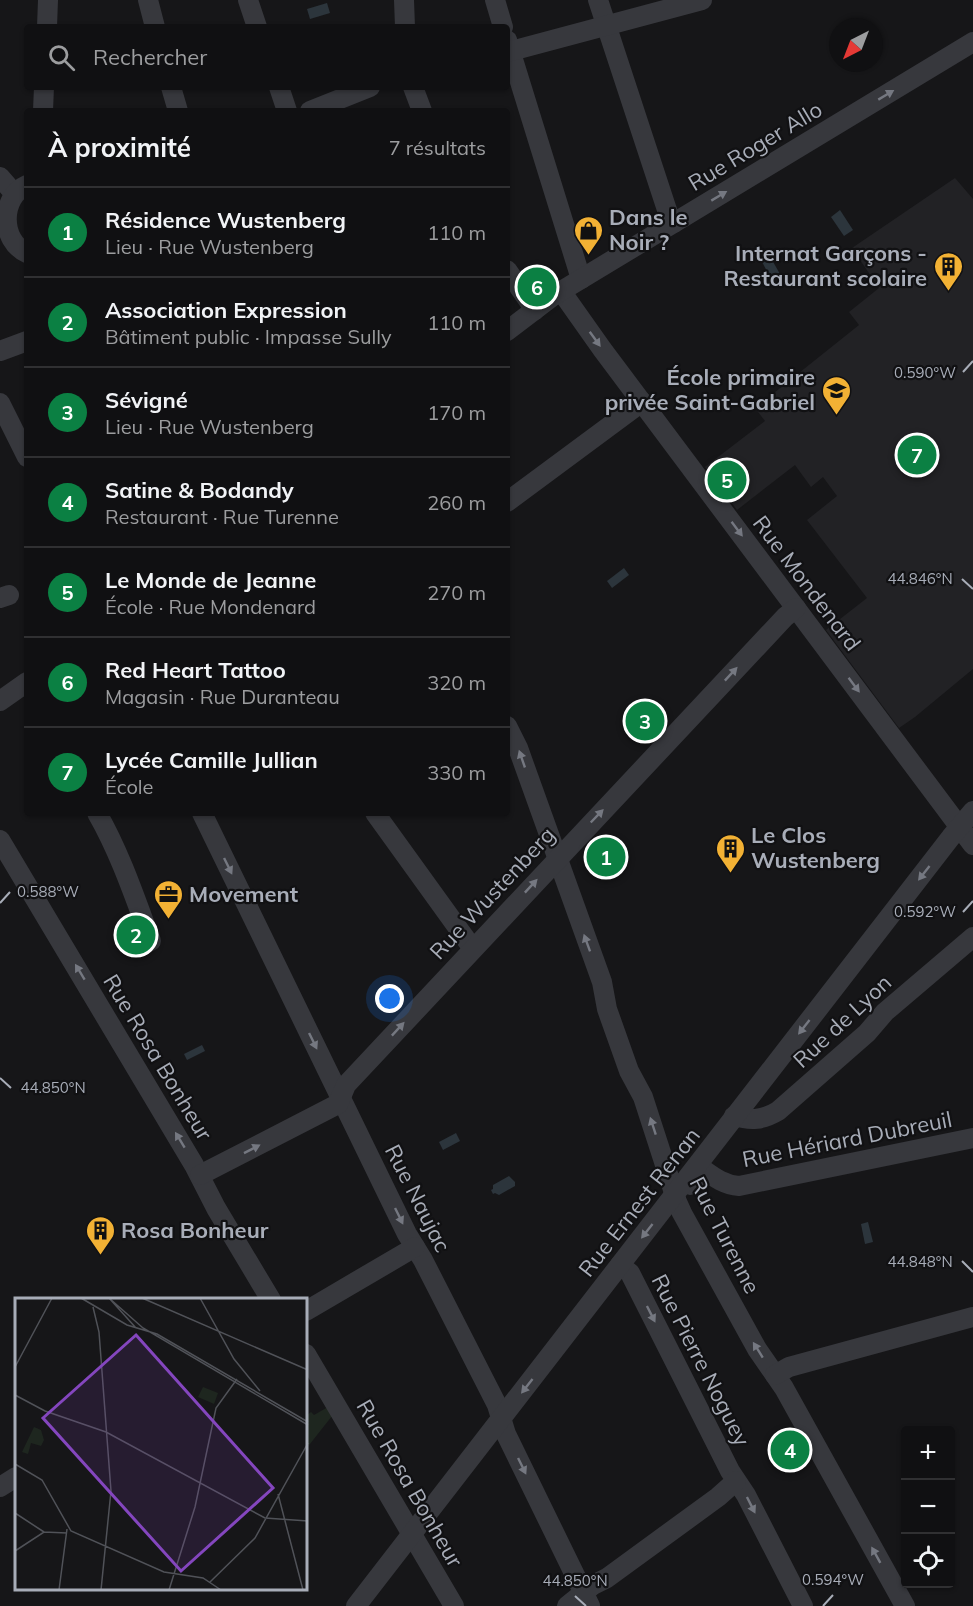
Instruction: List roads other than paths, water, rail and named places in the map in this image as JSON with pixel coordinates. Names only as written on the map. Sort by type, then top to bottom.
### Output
[{"type":"street","points":[[47,24],[48,0]]},
{"type":"street","points":[[148,0],[154,24]]},
{"type":"street","points":[[248,0],[256,24]]},
{"type":"street","points":[[404,0],[405,24]]},
{"type":"street","points":[[495,0],[502,24]]},
{"type":"street","points":[[598,0],[668,213],[674,223]]},
{"type":"street","points":[[510,48],[606,26],[702,0]]},
{"type":"street","name":"Rue Roger Allo","points":[[510,329],[561,291],[973,42]]},
{"type":"street","points":[[510,54],[581,279]]},
{"type":"street","points":[[43,108],[44,90]]},
{"type":"street","points":[[172,90],[176,108]]},
{"type":"street","points":[[280,90],[286,108]]},
{"type":"street","points":[[318,108],[362,90]]},
{"type":"street","points":[[414,90],[421,108]]},
{"type":"street","points":[[13,185],[1,210],[0,221],[2,232],[8,241],[24,252]]},
{"type":"street","points":[[510,274],[535,310]]},
{"type":"street","name":"Rue Mondenard","points":[[561,291],[796,608],[966,832],[973,845]]},
{"type":"street","points":[[0,351],[24,342]]},
{"type":"street","points":[[510,500],[642,402]]},
{"type":"street","points":[[0,403],[24,452]]},
{"type":"street","name":"Rue Wustenberg","points":[[200,1175],[338,1104],[346,1085],[785,617],[796,608]]},
{"type":"street","points":[[0,701],[24,687]]},
{"type":"street","name":"Rue Turenne","points":[[510,732],[518,748],[602,982],[607,1009],[629,1071],[643,1097],[676,1198],[757,1349],[783,1388],[904,1606]]},
{"type":"street","name":"Rue Ernest Renan","points":[[701,1167],[734,1116],[966,832],[973,811]]},
{"type":"street","points":[[99,816],[133,890],[151,941]]},
{"type":"street","name":"Rue Naujac","points":[[203,816],[407,1234],[497,1405],[506,1434],[587,1600]]},
{"type":"street","points":[[377,816],[473,948]]},
{"type":"street","name":"Rue Rosa Bonheur","points":[[0,840],[200,1175],[216,1208],[270,1298]]},
{"type":"street","name":"Rue de Lyon","points":[[734,1116],[758,1120],[777,1111],[867,1034],[885,1012],[973,938]]},
{"type":"street","name":"Rue Hériard Dubreuil","points":[[701,1167],[730,1185],[748,1184],[973,1138]]},
{"type":"street","points":[[676,1198],[701,1167]]},
{"type":"street","name":"Rue Ernest Renan","points":[[356,1606],[620,1265],[676,1198]]},
{"type":"street","points":[[308,1310],[415,1247]]},
{"type":"street","name":"Rue Pierre Noguey","points":[[620,1265],[630,1273],[730,1471],[746,1495],[803,1606]]},
{"type":"street","points":[[775,1375],[789,1367],[973,1317]]},
{"type":"street","name":"Rue Rosa Bonheur","points":[[308,1357],[454,1606]]},
{"type":"street","points":[[0,1487],[15,1478]]},
{"type":"street","points":[[567,1606],[587,1600],[593,1585],[607,1578],[736,1481]]},
{"type":"place","name":"Dans le Noir ?","points":[[588,256]]},
{"type":"place","name":"Red Heart Tattoo","points":[[537,287]]},
{"type":"place","name":"Internat Garçons - Restaurant scolaire","points":[[948,292]]},
{"type":"place","name":"École primaire privée Saint-Gabriel","points":[[836,416]]},
{"type":"place","name":"Lycée Camille Jullian","points":[[917,455]]},
{"type":"place","name":"Le Monde de Jeanne","points":[[727,480]]},
{"type":"place","name":"Sévigné","points":[[645,721]]},
{"type":"place","name":"Résidence Wustenberg","points":[[606,857]]},
{"type":"place","name":"Le Clos Wustenberg","points":[[730,874]]},
{"type":"place","name":"Movement","points":[[168,920]]},
{"type":"place","name":"Association Expression","points":[[136,935]]},
{"type":"place","name":"Rosa Bonheur","points":[[100,1256]]},
{"type":"place","name":"Satine & Bodandy","points":[[790,1450]]}]
